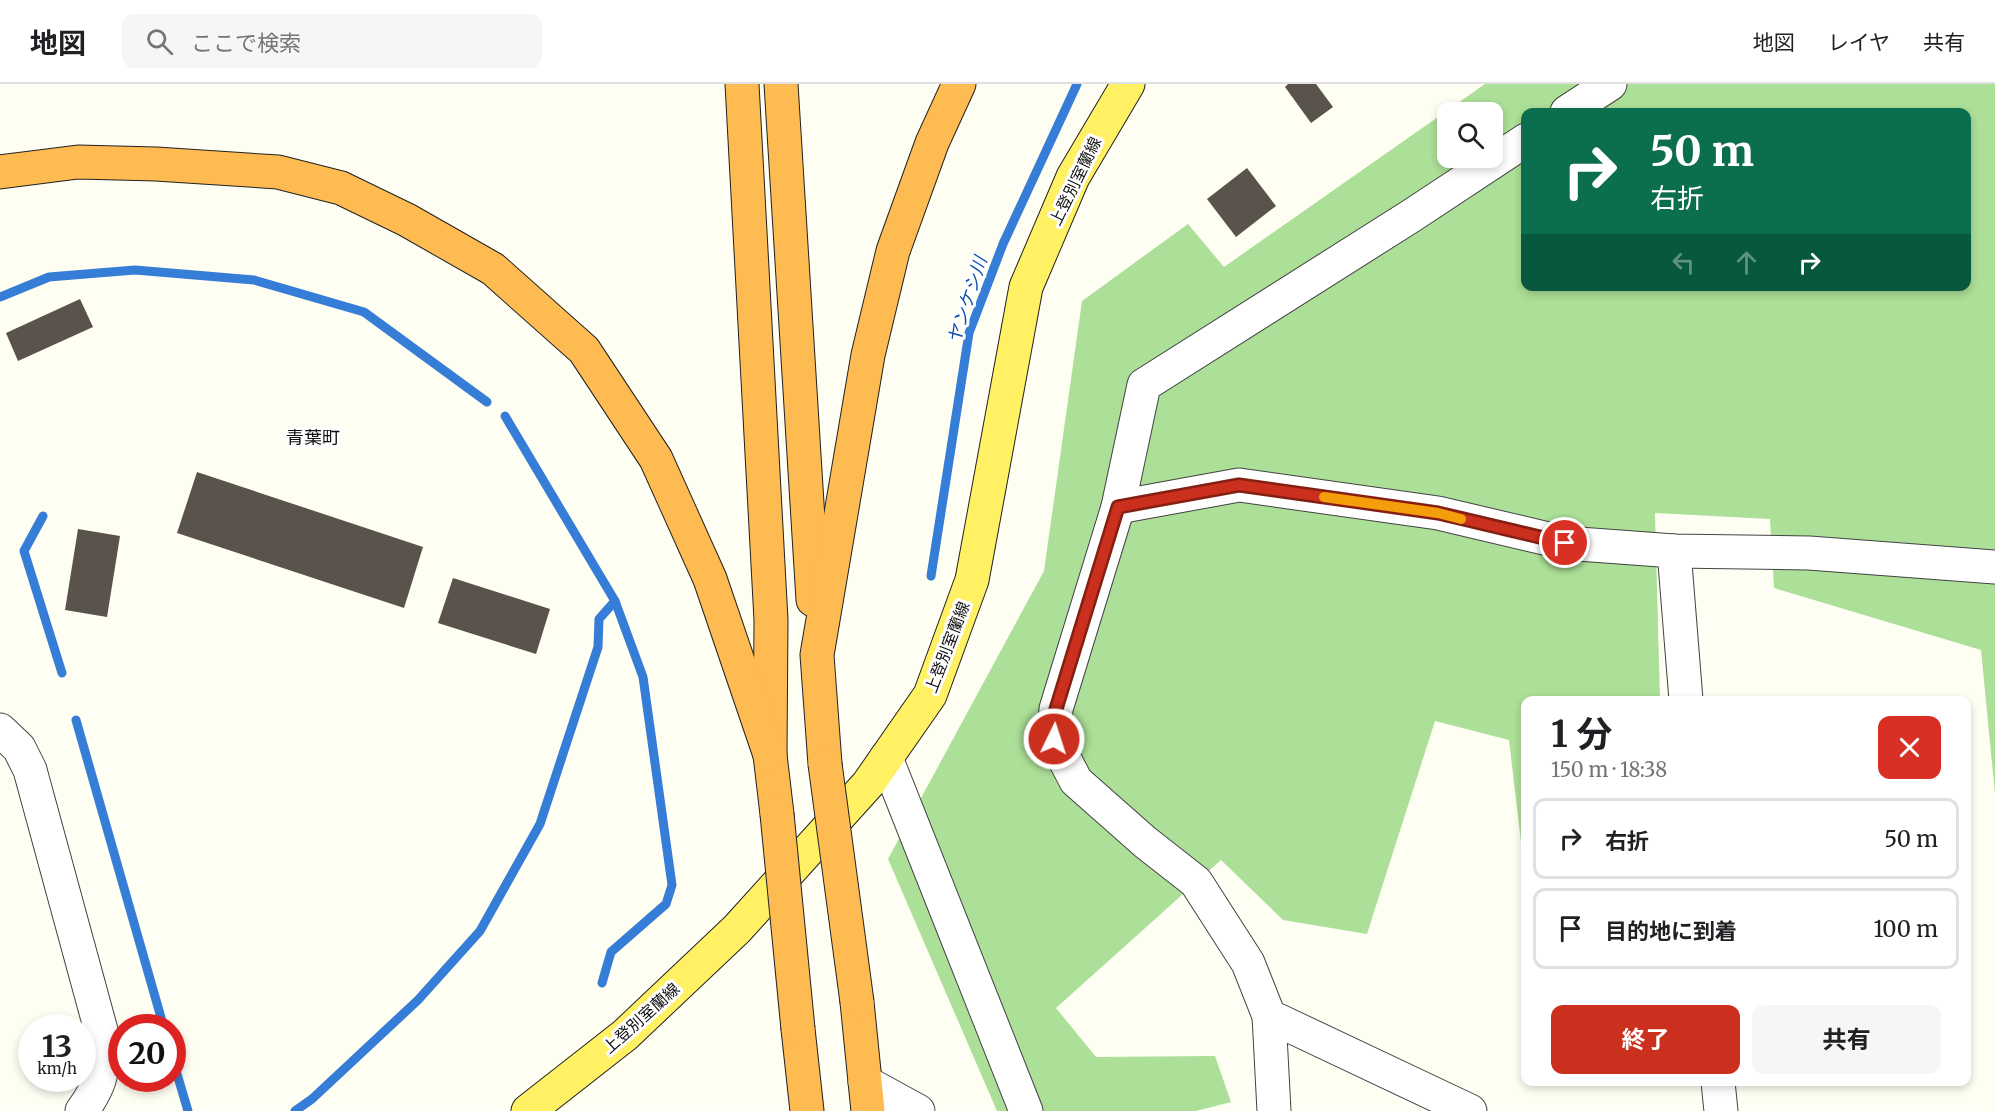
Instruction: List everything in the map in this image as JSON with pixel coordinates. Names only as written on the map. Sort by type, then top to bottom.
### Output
[{"type":"highway","points":[[742,84],[771,620],[770,755],[807,1111]]},
{"type":"highway","points":[[781,84],[825,764],[857,1002],[867,1097]]},
{"type":"highway","points":[[817,655],[868,355],[893,251],[932,143],[959,84]]},
{"type":"highway","points":[[0,172],[78,162],[156,164],[278,172],[341,188],[407,220],[493,268],[584,350],[656,459],[710,579],[770,755]]},
{"type":"main road","name":"上登別室蘭線","points":[[528,1111],[625,1035],[737,929],[868,784],[930,695],[972,580],[1026,286],[1073,177],[1128,84]]},
{"type":"lane","points":[[1573,108],[1610,84]]},
{"type":"lane","points":[[1274,1111],[1269,1016],[1248,963],[1196,882],[1145,842],[1076,781],[1054,739],[1056,709],[1118,507],[1144,385],[1411,216],[1521,143]]},
{"type":"lane","points":[[1118,507],[1239,485],[1438,513],[1565,543],[1674,551],[1809,553],[1995,567]]},
{"type":"lane","points":[[1674,551],[1686,696]]},
{"type":"lane","points":[[0,730],[19,747],[30,771],[105,1045],[102,1076],[92,1098],[82,1111]]},
{"type":"lane","points":[[886,758],[1026,1111]]},
{"type":"lane","points":[[1269,1016],[1470,1111]]},
{"type":"lane","points":[[1718,1086],[1721,1111]]},
{"type":"lane","points":[[867,1097],[918,1111]]},
{"type":"green space","points":[[1485,84],[1995,84],[1995,794],[1981,650],[1774,588],[1770,519],[1655,513],[1660,696],[1521,696],[1521,842],[1509,740],[1435,721],[1367,934],[1283,920],[1221,860],[1056,1008],[1096,1057],[1215,1056],[1231,1102],[1196,1111],[997,1111],[888,859],[1044,571],[1082,301],[1188,224],[1224,267],[1437,118],[1437,168],[1503,168],[1503,102],[1459,102]]},
{"type":"building","points":[[1288,84],[1316,84],[1333,107],[1311,123],[1285,87]]},
{"type":"building","points":[[1247,168],[1276,206],[1236,237],[1207,199]]},
{"type":"building","points":[[80,299],[93,327],[18,361],[6,333]]},
{"type":"building","points":[[197,472],[423,547],[404,608],[177,533]]},
{"type":"building","points":[[78,529],[120,536],[107,617],[65,610]]},
{"type":"building","points":[[453,578],[550,609],[536,654],[438,623]]},
{"type":"waterway","name":"ヤンケシ川","points":[[931,576],[969,333],[1003,244],[1077,84]]},
{"type":"waterway","points":[[0,297],[49,277],[135,270],[254,280],[364,312],[487,402]]},
{"type":"waterway","points":[[505,416],[615,601],[643,677],[672,885],[666,904],[611,952],[602,983]]},
{"type":"waterway","points":[[43,516],[24,551],[62,673]]},
{"type":"waterway","points":[[295,1111],[312,1099],[418,1000],[480,931],[540,824],[598,647],[599,619],[615,601]]},
{"type":"waterway","points":[[76,720],[160,1014]]},
{"type":"waterway","points":[[182,1092],[188,1111]]},
{"type":"slow traffic","points":[[1324,497],[1438,513],[1461,519]]},
{"type":"district","name":"青葉町","points":[[313,437]]},
{"type":"route","points":[[1054,739],[1056,709],[1118,507],[1239,485],[1438,513],[1565,543]]}]
